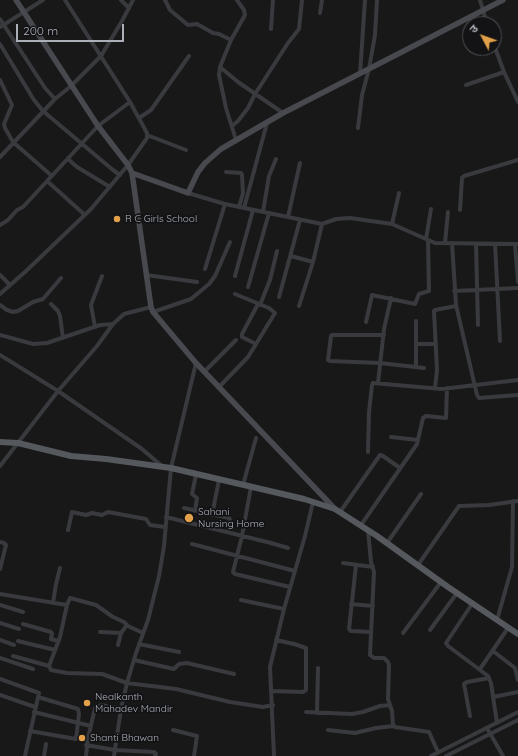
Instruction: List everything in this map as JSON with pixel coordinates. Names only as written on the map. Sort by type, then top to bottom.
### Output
[{"type":"main road","points":[[0,442],[18,444],[71,456],[171,468],[312,502],[338,511],[387,543],[472,604],[518,633]]},
{"type":"street","points":[[16,0],[71,86],[132,172],[152,310],[204,372],[338,511],[380,455],[400,468]]},
{"type":"street","points":[[2,26],[43,0]]},
{"type":"street","points":[[65,0],[130,102],[147,136],[186,150]]},
{"type":"street","points":[[120,0],[128,7]]},
{"type":"street","points":[[0,157],[55,98],[71,86],[101,56],[122,21],[132,0]]},
{"type":"street","points":[[165,0],[170,10],[188,25],[197,24],[213,33],[219,34],[231,40]]},
{"type":"street","points":[[236,140],[219,77],[220,67],[231,40],[245,14],[237,0]]},
{"type":"street","points":[[271,29],[273,0]]},
{"type":"street","points":[[232,126],[243,114],[288,43],[299,29],[302,0]]},
{"type":"street","points":[[320,13],[322,0]]},
{"type":"street","points":[[360,74],[365,0]]},
{"type":"street","points":[[358,128],[362,95],[369,69],[375,35],[377,0]]},
{"type":"street","points":[[480,0],[485,16]]},
{"type":"street","points":[[188,193],[198,172],[205,163],[221,149],[283,113],[503,0]]},
{"type":"street","points":[[0,19],[2,26],[45,88],[55,98]]},
{"type":"street","points":[[0,44],[34,100],[43,111],[120,175]]},
{"type":"street","points":[[139,118],[151,110],[189,56]]},
{"type":"street","points":[[498,56],[518,102]]},
{"type":"street","points":[[220,67],[283,113]]},
{"type":"street","points":[[466,85],[504,72]]},
{"type":"street","points":[[0,80],[12,105],[4,126],[13,142],[52,176]]},
{"type":"street","points":[[0,225],[8,220],[17,210],[24,207],[98,126],[130,102]]},
{"type":"street","points":[[242,207],[267,123]]},
{"type":"street","points":[[0,294],[85,215],[128,165],[147,136]]},
{"type":"street","points":[[68,159],[77,167],[110,187]]},
{"type":"street","points":[[264,212],[268,179],[276,159]]},
{"type":"street","points":[[460,210],[460,196],[463,176],[518,160]]},
{"type":"street","points":[[288,217],[300,163]]},
{"type":"street","points":[[132,172],[188,193],[225,204],[300,220],[322,224],[336,219],[350,218],[392,224],[435,243],[517,244],[518,282]]},
{"type":"street","points":[[226,172],[240,173],[242,175],[242,207]]},
{"type":"street","points":[[47,181],[85,215]]},
{"type":"street","points":[[392,224],[399,193]]},
{"type":"street","points":[[205,269],[225,204]]},
{"type":"street","points":[[366,322],[372,295],[415,304],[418,295],[429,292],[427,239],[431,209]]},
{"type":"street","points":[[234,276],[253,210]]},
{"type":"street","points":[[445,243],[448,212]]},
{"type":"street","points":[[248,287],[269,213]]},
{"type":"street","points":[[279,297],[300,220]]},
{"type":"street","points":[[299,306],[313,262],[322,224]]},
{"type":"street","points":[[0,466],[58,391],[97,346],[113,324],[124,314],[152,310],[191,299],[209,284],[215,276],[230,242]]},
{"type":"street","points":[[452,243],[456,306],[477,395],[479,398],[518,395]]},
{"type":"street","points":[[476,244],[478,325]]},
{"type":"street","points":[[495,244],[496,289],[500,341]]},
{"type":"street","points":[[256,344],[242,337],[242,334],[259,304],[270,280],[277,251]]},
{"type":"street","points":[[291,256],[313,262]]},
{"type":"street","points":[[146,274],[197,282]]},
{"type":"street","points":[[0,275],[10,285]]},
{"type":"street","points":[[94,327],[91,305],[102,276]]},
{"type":"street","points":[[0,305],[4,309],[11,312],[18,311],[33,302],[43,299],[61,278]]},
{"type":"street","points":[[454,291],[518,288]]},
{"type":"street","points":[[219,387],[248,357],[275,313],[269,308],[235,294]]},
{"type":"street","points":[[378,383],[384,335],[391,298]]},
{"type":"street","points":[[51,304],[59,314],[63,338]]},
{"type":"street","points":[[435,388],[437,370],[434,311],[456,306]]},
{"type":"street","points":[[416,321],[416,367]]},
{"type":"street","points":[[0,335],[20,341],[40,344],[48,343],[103,324],[113,324]]},
{"type":"street","points":[[384,335],[332,335],[328,358],[330,361],[380,363],[424,368]]},
{"type":"street","points":[[204,372],[236,340]]},
{"type":"street","points":[[416,344],[436,344]]},
{"type":"street","points":[[0,355],[58,391],[142,449],[163,467]]},
{"type":"street","points":[[114,756],[121,709],[127,682],[148,620],[159,576],[164,546],[171,468],[196,363]]},
{"type":"street","points":[[368,452],[369,412],[373,383],[447,388],[518,380]]},
{"type":"street","points":[[361,525],[414,449],[424,417],[446,417],[447,388]]},
{"type":"street","points":[[391,437],[418,440]]},
{"type":"street","points":[[243,485],[256,438]]},
{"type":"street","points":[[195,511],[197,498],[192,493],[196,475]]},
{"type":"street","points":[[212,514],[219,480]]},
{"type":"street","points":[[252,487],[233,572],[235,574],[290,587]]},
{"type":"street","points":[[387,543],[421,494]]},
{"type":"street","points":[[418,565],[459,506],[489,505],[516,501],[512,567],[497,620]]},
{"type":"street","points":[[274,756],[273,706],[270,668],[294,571],[305,536],[312,502]]},
{"type":"street","points":[[184,508],[230,519],[229,532]]},
{"type":"street","points":[[68,530],[72,512],[86,516],[92,513],[102,515],[108,512],[146,519],[150,525],[165,527]]},
{"type":"street","points":[[166,517],[288,548]]},
{"type":"street","points":[[368,530],[371,562],[374,572],[370,654],[374,658],[386,660],[389,665],[388,697],[394,726]]},
{"type":"street","points":[[0,542],[4,542],[6,545],[0,569]]},
{"type":"street","points":[[192,544],[294,571]]},
{"type":"street","points":[[343,564],[373,567]]},
{"type":"street","points":[[356,565],[349,630],[371,632]]},
{"type":"street","points":[[512,567],[518,568]]},
{"type":"street","points":[[53,603],[60,568]]},
{"type":"street","points":[[403,633],[441,582]]},
{"type":"street","points":[[430,630],[457,593]]},
{"type":"street","points":[[0,594],[67,605]]},
{"type":"street","points":[[49,666],[58,642],[70,598],[94,605],[143,633]]},
{"type":"street","points":[[241,600],[284,609]]},
{"type":"street","points":[[352,604],[373,606]]},
{"type":"street","points":[[472,604],[446,643],[480,669],[489,678],[497,723]]},
{"type":"street","points":[[0,605],[23,612]]},
{"type":"street","points":[[0,622],[19,629]]},
{"type":"street","points":[[23,624],[51,632],[51,638],[58,642]]},
{"type":"street","points":[[118,644],[121,633],[127,625]]},
{"type":"street","points":[[480,669],[508,628]]},
{"type":"street","points":[[100,632],[121,633]]},
{"type":"street","points":[[0,640],[14,645]]},
{"type":"street","points":[[272,691],[304,692],[306,690],[306,648],[276,640]]},
{"type":"street","points":[[18,641],[55,650]]},
{"type":"street","points":[[139,644],[179,652]]},
{"type":"street","points":[[493,651],[517,669],[518,680]]},
{"type":"street","points":[[13,656],[49,666],[51,670],[66,673],[102,674],[127,682],[176,689],[233,703],[263,707],[273,706]]},
{"type":"street","points":[[0,658],[33,669]]},
{"type":"street","points":[[134,660],[174,668],[179,664],[186,663],[234,674]]},
{"type":"street","points":[[317,713],[318,668]]},
{"type":"street","points":[[0,678],[39,693],[25,756]]},
{"type":"street","points":[[470,716],[464,684],[467,682],[489,678]]},
{"type":"street","points":[[493,697],[518,692]]},
{"type":"street","points":[[0,695],[35,707]]},
{"type":"street","points":[[30,731],[76,739],[78,709],[38,697]]},
{"type":"street","points":[[306,712],[352,714],[380,706],[390,705]]},
{"type":"street","points":[[86,756],[86,745],[95,708],[98,706],[121,709]]},
{"type":"street","points":[[34,712],[91,726]]},
{"type":"street","points":[[446,756],[489,731],[497,723],[518,712]]},
{"type":"street","points":[[432,756],[438,752],[518,720]]},
{"type":"street","points":[[328,730],[355,733],[376,728],[394,726],[429,732],[438,752]]},
{"type":"street","points":[[173,730],[197,736],[194,756]]},
{"type":"street","points":[[489,731],[503,756]]},
{"type":"street","points":[[44,756],[46,744]]},
{"type":"street","points":[[86,745],[115,750],[154,752],[156,754],[155,756]]},
{"type":"place","name":"R C Girls School","points":[[117,219]]},
{"type":"place","name":"Sahani Nursing Home","points":[[189,518]]},
{"type":"place","name":"Nealkanth Mahadev Mandir","points":[[87,703]]},
{"type":"place","name":"Shanti Bhawan","points":[[82,738]]}]
